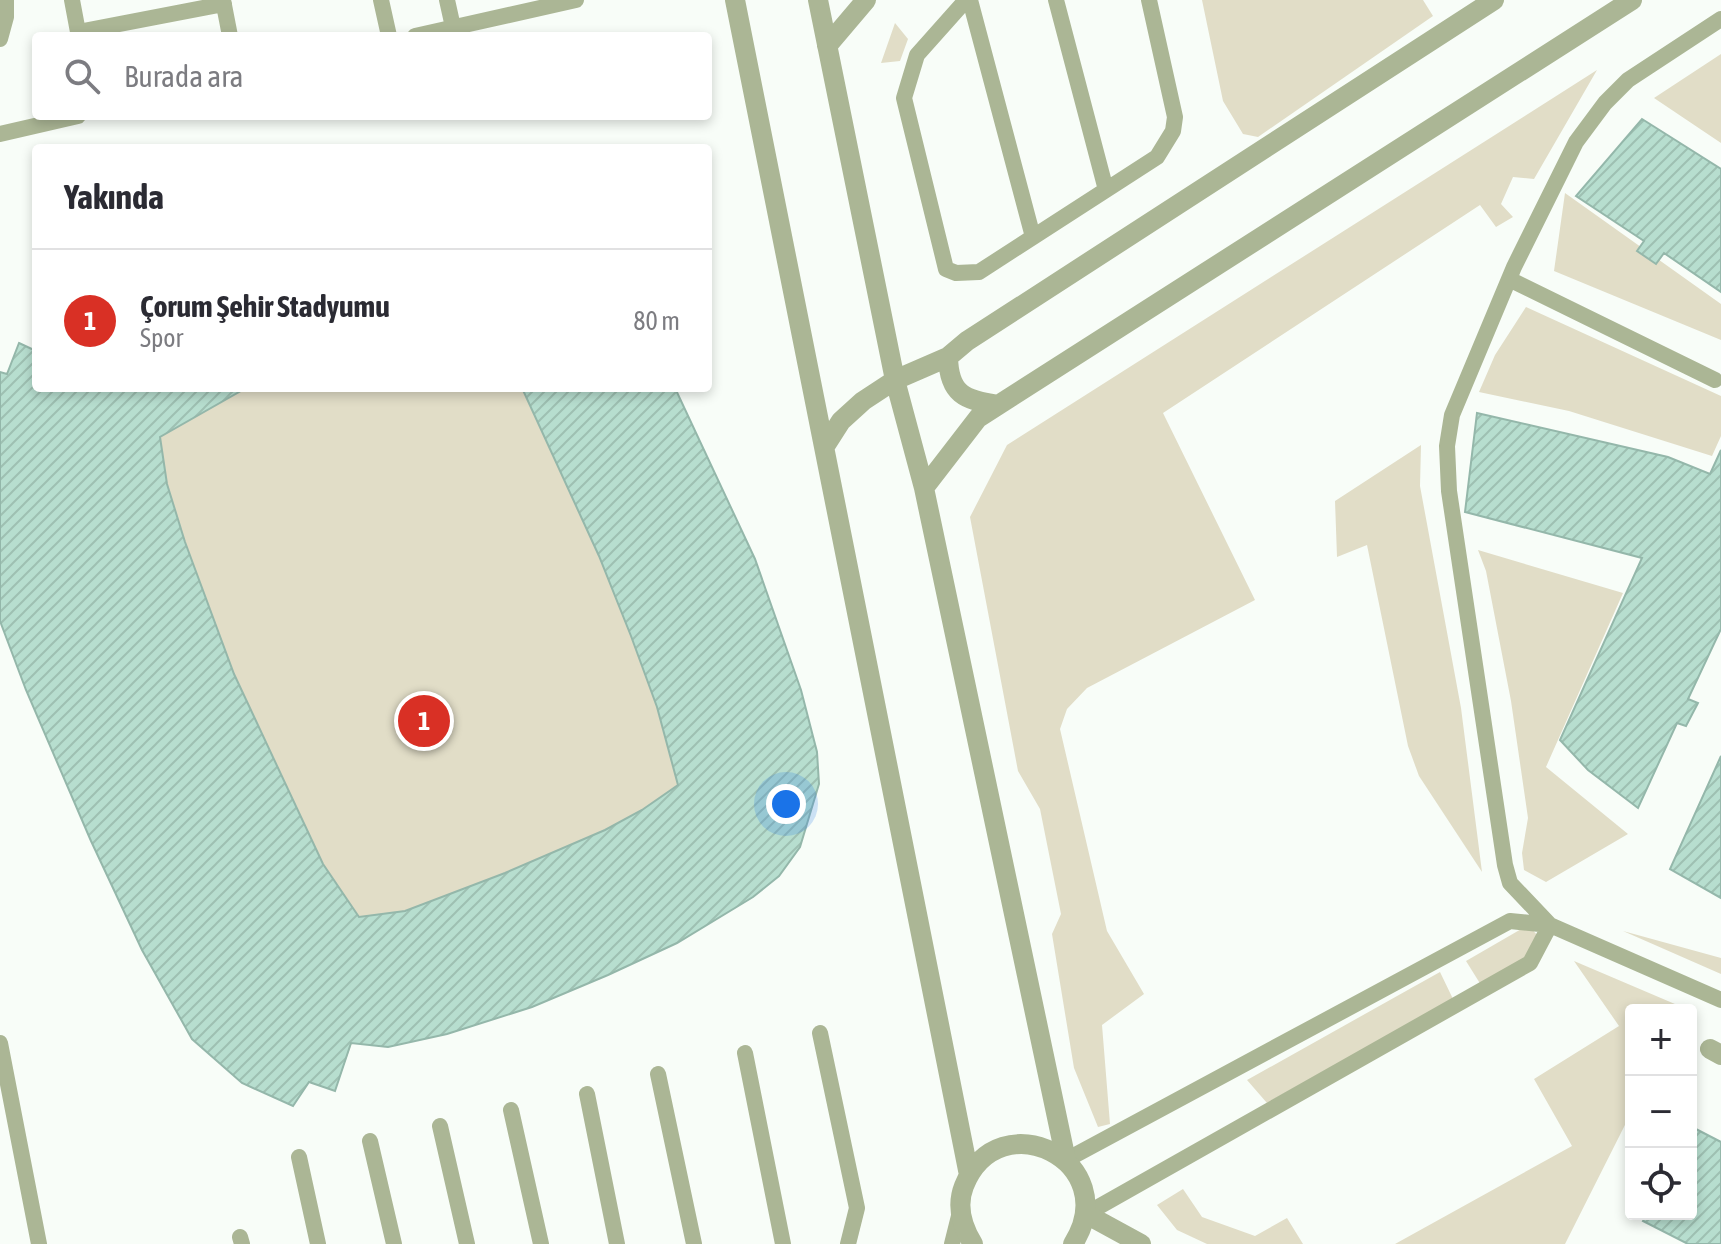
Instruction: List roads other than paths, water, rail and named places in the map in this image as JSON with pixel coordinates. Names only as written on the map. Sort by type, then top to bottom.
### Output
[{"type":"street","points":[[735,0],[969,1175]]},
{"type":"street","points":[[818,0],[895,380],[924,488],[1066,1160]]},
{"type":"street","points":[[827,46],[866,0]]},
{"type":"street","points":[[825,446],[841,421],[863,401],[895,380],[948,357],[980,332],[1494,0]]},
{"type":"street","points":[[924,488],[978,418],[1632,0]]},
{"type":"street","points":[[948,357],[949,377],[956,389],[968,398],[998,405]]},
{"type":"street","points":[[973,1244],[964,1230],[960,1212],[961,1193],[980,1160],[1014,1144],[1042,1147],[1066,1160],[1078,1175],[1085,1195],[1086,1214],[1073,1244]]},
{"type":"street","points":[[1086,1214],[1141,1244]]},
{"type":"lane","points":[[0,39],[6,17],[6,0]]},
{"type":"lane","points":[[72,0],[78,32],[153,8],[223,2],[229,32]]},
{"type":"lane","points":[[381,0],[388,32]]},
{"type":"lane","points":[[447,0],[453,27]]},
{"type":"lane","points":[[432,32],[532,5],[576,0]]},
{"type":"lane","points":[[968,0],[1033,237]]},
{"type":"lane","points":[[968,0],[917,55],[904,98],[946,269],[956,273],[979,272],[1157,157],[1173,131],[1175,117],[1149,0]]},
{"type":"lane","points":[[1056,0],[1106,190]]},
{"type":"lane","points":[[1550,925],[1510,883],[1505,865],[1449,491],[1447,446],[1452,415],[1509,279],[1576,142],[1605,103],[1628,80],[1721,19]]},
{"type":"lane","points":[[0,134],[61,120]]},
{"type":"lane","points":[[1509,279],[1715,380]]},
{"type":"lane","points":[[1066,1160],[1510,921],[1550,925],[1721,1000]]},
{"type":"lane","points":[[1086,1214],[1530,963],[1550,925]]},
{"type":"lane","points":[[820,1033],[857,1208],[848,1244]]},
{"type":"lane","points":[[0,1043],[39,1244]]},
{"type":"lane","points":[[745,1053],[783,1244]]},
{"type":"lane","points":[[658,1074],[694,1244]]},
{"type":"lane","points":[[587,1094],[617,1244]]},
{"type":"lane","points":[[511,1110],[541,1244]]},
{"type":"lane","points":[[440,1126],[467,1244]]},
{"type":"lane","points":[[370,1141],[394,1244]]},
{"type":"lane","points":[[299,1157],[318,1244]]},
{"type":"lane","points":[[952,1244],[960,1212]]},
{"type":"place","name":"Çorum Şehir Stadyumu","points":[[424,721]]}]
